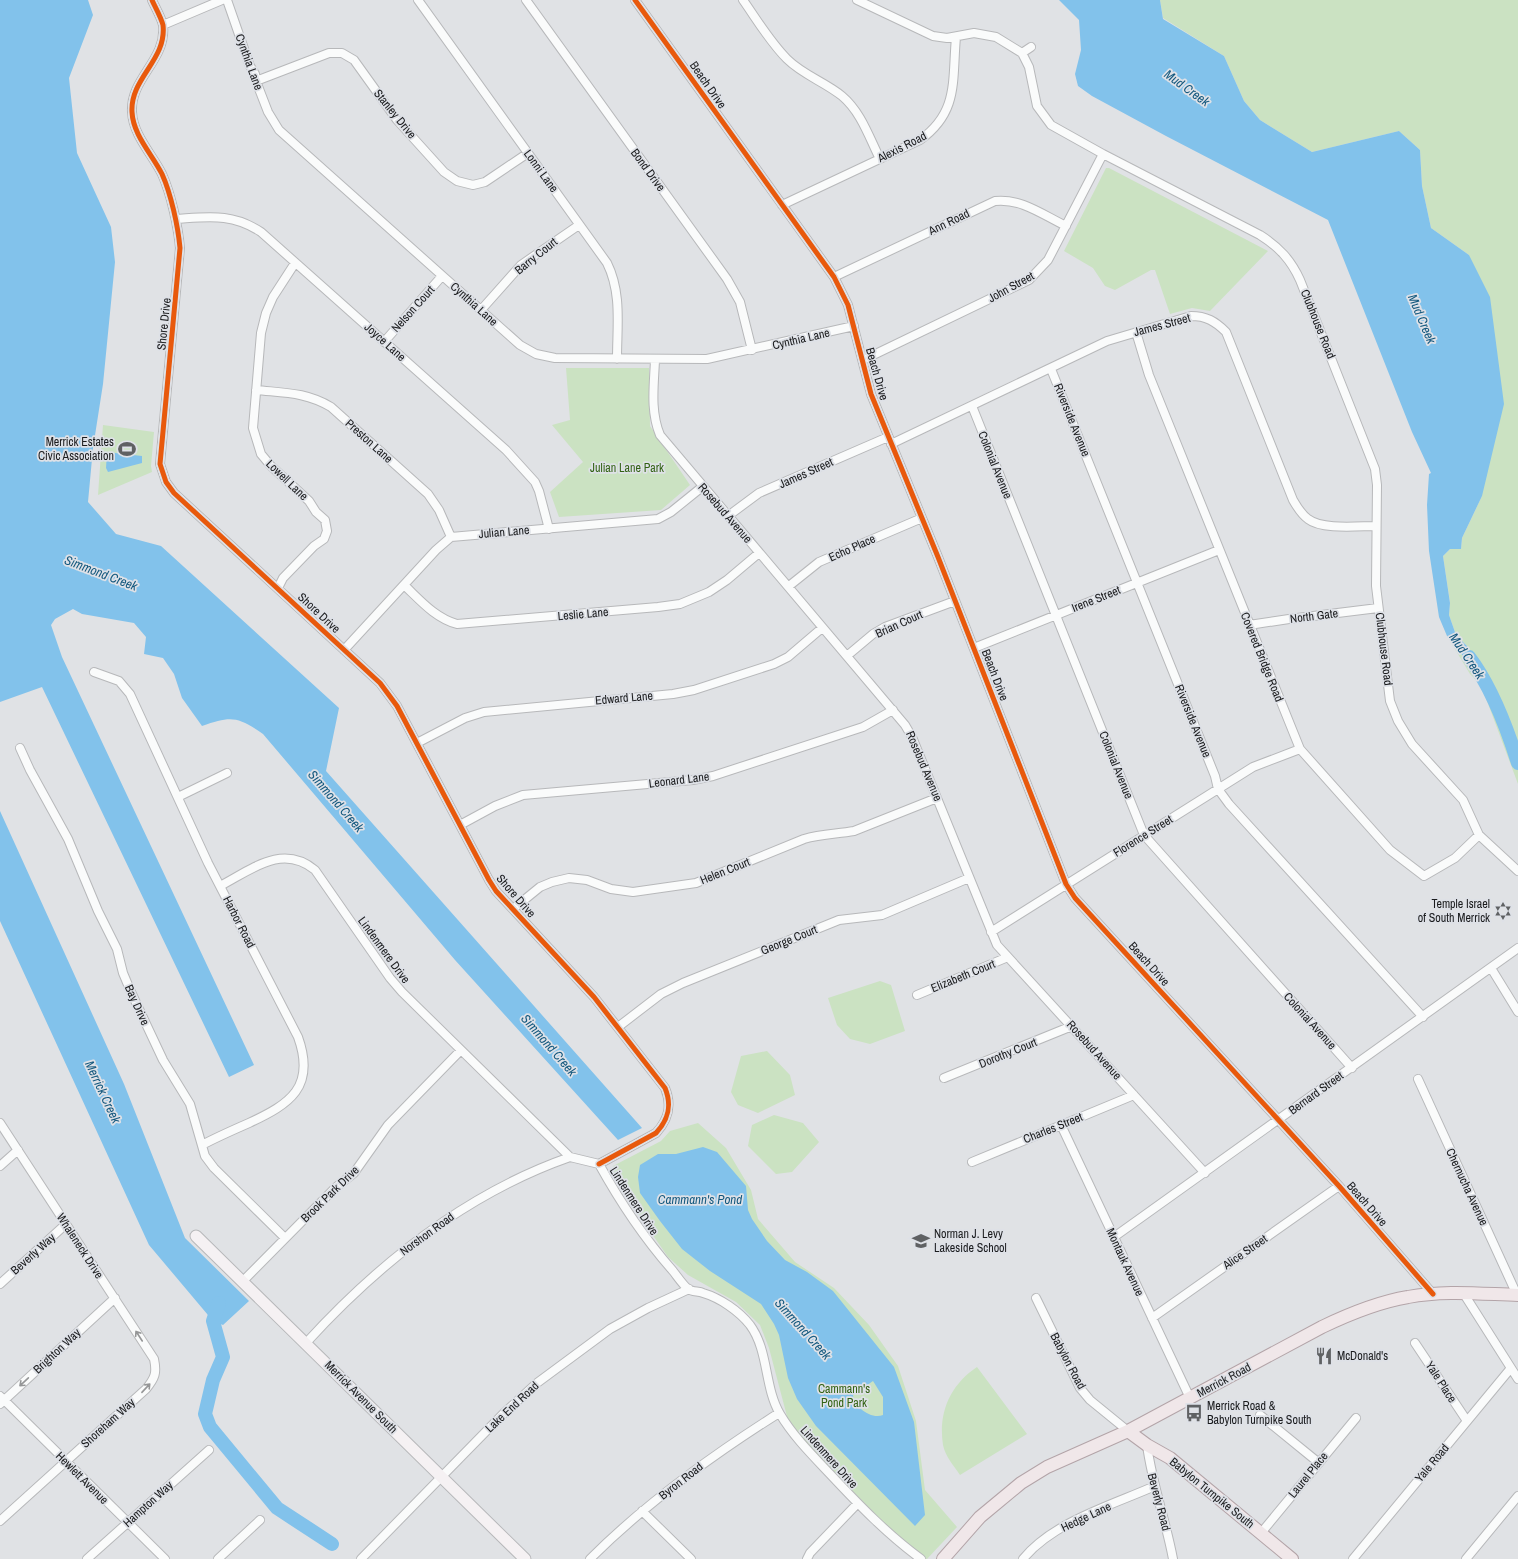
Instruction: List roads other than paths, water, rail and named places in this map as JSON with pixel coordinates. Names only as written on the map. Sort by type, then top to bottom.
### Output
[{"type":"main road","name":"Merrick Road","points":[[943,1559],[980,1517],[1021,1483],[1047,1467],[1128,1431],[1322,1327],[1352,1313],[1387,1302],[1433,1294],[1517,1295]]},
{"type":"main road","name":"Babylon Turnpike South","points":[[1128,1431],[1147,1445],[1170,1458],[1292,1559]]},
{"type":"street","points":[[152,0],[163,25],[222,0]]},
{"type":"street","name":"Cynthia Lane","points":[[226,0],[268,112],[280,130],[520,345],[536,354],[555,358],[702,360],[854,326]]},
{"type":"street","name":"Lonni Lane","points":[[418,0],[607,263],[616,284],[618,296],[617,359]]},
{"type":"street","name":"Bond Drive","points":[[526,0],[726,279],[740,302],[752,350]]},
{"type":"street","name":"Beach Drive","points":[[635,0],[834,277],[845,296],[863,360],[870,394],[922,518],[1066,884],[1075,898],[1339,1186],[1433,1294]]},
{"type":"street","points":[[743,0],[786,58],[798,69],[834,90],[850,104],[859,116],[880,159]]},
{"type":"street","points":[[857,0],[926,34],[940,38],[956,37],[974,33],[996,37],[1022,53],[1032,47]]},
{"type":"street","name":"Shore Drive","points":[[163,25],[159,53],[137,85],[134,92],[132,111],[138,134],[152,153],[163,176],[176,219],[180,248],[180,265],[160,464],[162,472],[174,493],[278,588],[388,693],[417,743],[489,880],[513,909],[594,997],[665,1088],[670,1106],[666,1120],[656,1133],[599,1164]]},
{"type":"street","name":"Alexis Road","points":[[782,205],[920,140],[940,122],[951,99],[956,37]]},
{"type":"street","name":"Stanley Drive","points":[[256,81],[329,53],[342,53],[354,60],[397,120],[444,172],[457,182],[473,185],[485,182],[528,153]]},
{"type":"street","name":"Clubhouse Road","points":[[1022,53],[1029,67],[1037,106],[1043,116],[1059,131],[1260,235],[1272,243],[1288,258],[1300,280],[1374,463],[1377,485],[1376,586],[1378,608],[1389,694],[1398,721],[1412,744],[1463,800],[1479,835],[1518,871]]},
{"type":"street","name":"John Street","points":[[863,360],[1030,280],[1048,260],[1103,154]]},
{"type":"street","name":"Ann Road","points":[[834,277],[995,202],[1006,200],[1020,203],[1066,226]]},
{"type":"street","name":"Joyce Lane","points":[[176,219],[219,217],[242,221],[261,232],[506,450],[525,469],[539,491],[549,528]]},
{"type":"street","name":"Barry Court","points":[[481,310],[522,265],[579,224]]},
{"type":"street","name":"Lowell Lane","points":[[278,588],[283,578],[314,546],[324,539],[327,531],[325,520],[316,512],[309,501],[271,466],[258,448],[253,428],[261,333],[266,312],[295,263]]},
{"type":"street","name":"Nelson Court","points":[[384,342],[442,276]]},
{"type":"street","name":"James Street","points":[[728,516],[760,493],[890,441],[972,406],[1107,341],[1191,316],[1207,318],[1218,323],[1226,332],[1293,500],[1300,512],[1310,520],[1323,525],[1376,526]]},
{"type":"street","name":"Covered Bridge Road","points":[[1136,332],[1149,376],[1218,550],[1300,749],[1390,850],[1424,876],[1455,858],[1479,835]]},
{"type":"street","name":"Rosebud Avenue","points":[[655,360],[653,409],[656,427],[665,443],[789,586],[822,628],[848,655],[893,710],[912,737],[997,945],[1205,1173]]},
{"type":"street","name":"Riverside Avenue","points":[[1051,369],[1218,789],[1240,816],[1423,1017]]},
{"type":"street","name":"Preston Lane","points":[[256,390],[307,395],[317,398],[331,407],[428,494],[439,510],[451,537]]},
{"type":"street","name":"Colonial Avenue","points":[[972,406],[1144,835],[1352,1068]]},
{"type":"street","name":"Julian Lane","points":[[451,537],[658,518],[671,512],[702,486]]},
{"type":"street","name":"Echo Place","points":[[789,586],[819,562],[922,518]]},
{"type":"street","points":[[344,650],[436,550],[451,537]]},
{"type":"street","name":"Irene Street","points":[[974,648],[1218,550]]},
{"type":"street","name":"Leslie Lane","points":[[404,585],[435,614],[457,624],[658,607],[680,604],[709,592],[727,580],[759,553]]},
{"type":"street","name":"Brian Court","points":[[848,655],[873,634],[885,627],[955,601]]},
{"type":"street","name":"North Gate","points":[[1249,625],[1378,608]]},
{"type":"street","name":"Edward Lane","points":[[417,743],[465,718],[484,712],[673,694],[694,690],[774,664],[788,657],[822,628]]},
{"type":"street","name":"Harbor Road","points":[[94,672],[115,678],[124,685],[220,886],[298,1037],[304,1053],[304,1064],[298,1088],[285,1104],[274,1111],[202,1145]]},
{"type":"street","name":"Leonard Lane","points":[[460,825],[495,806],[523,795],[693,780],[713,776],[863,727],[893,710]]},
{"type":"street","name":"Bay Drive","points":[[20,748],[68,839],[98,911],[117,949],[123,973],[130,992],[163,1060],[190,1104],[205,1156],[214,1168],[285,1238]]},
{"type":"street","name":"Florence Street","points":[[991,932],[1263,762],[1300,749]]},
{"type":"street","points":[[178,797],[227,773]]},
{"type":"street","name":"Helen Court","points":[[513,909],[540,887],[552,882],[569,878],[587,880],[611,889],[633,892],[696,884],[804,839],[822,834],[840,834],[854,831],[937,798]]},
{"type":"street","name":"Lindenmere Drive","points":[[220,886],[275,859],[292,858],[308,865],[321,878],[390,978],[570,1157],[599,1164],[641,1232],[656,1252],[689,1289],[704,1293],[723,1302],[739,1314],[750,1325],[760,1345],[767,1376],[779,1413],[802,1445],[857,1504],[899,1543],[921,1559]]},
{"type":"street","name":"George Court","points":[[618,1027],[661,994],[683,983],[839,920],[882,914],[969,878]]},
{"type":"street","name":"Bernard Street","points":[[1114,1237],[1279,1121],[1518,948]]},
{"type":"street","name":"Elizabeth Court","points":[[917,995],[1008,958]]},
{"type":"street","points":[[1491,968],[1518,1012]]},
{"type":"street","name":"Dorothy Court","points":[[944,1078],[1072,1026]]},
{"type":"street","name":"Brook Park Drive","points":[[242,1282],[336,1188],[354,1173],[388,1125],[461,1050]]},
{"type":"street","name":"Chernucha Avenue","points":[[1418,1079],[1517,1295]]},
{"type":"street","name":"Charles Street","points":[[972,1162],[1134,1095]]},
{"type":"street","name":"Whaleneck Drive","points":[[0,1123],[154,1359],[156,1370]]},
{"type":"street","name":"Montauk Avenue","points":[[1061,1125],[1190,1398]]},
{"type":"street","points":[[0,1166],[18,1150]]},
{"type":"street","name":"Norshon Road","points":[[306,1343],[336,1310],[377,1272],[450,1217],[536,1169],[570,1157]]},
{"type":"street","name":"Alice Street","points":[[1152,1318],[1339,1186]]},
{"type":"street","name":"Beverly Way","points":[[0,1284],[66,1224]]},
{"type":"street","name":"Merrick Avenue South","points":[[196,1236],[525,1559]]},
{"type":"street","name":"Lake End Road","points":[[362,1559],[502,1414],[556,1368],[610,1329],[648,1308],[689,1289]]},
{"type":"street","points":[[1464,1294],[1518,1379]]},
{"type":"street","name":"Brighton Way","points":[[1,1400],[115,1298]]},
{"type":"street","name":"Babylon Road","points":[[1036,1298],[1080,1388],[1090,1400],[1128,1431]]},
{"type":"street","name":"Yale Place","points":[[1415,1343],[1467,1421]]},
{"type":"street","name":"Yale Road","points":[[1353,1559],[1511,1368]]},
{"type":"street","name":"Shoreham Way","points":[[0,1521],[146,1389],[154,1379],[156,1370]]},
{"type":"street","name":"Hewlett Avenue","points":[[1,1400],[165,1559]]},
{"type":"street","name":"Byron Road","points":[[590,1559],[642,1511],[699,1466],[779,1413]]},
{"type":"street","points":[[1260,1415],[1319,1463]]},
{"type":"street","name":"Laurel Place","points":[[1261,1533],[1356,1418]]},
{"type":"street","name":"Beverly Road","points":[[1147,1445],[1155,1486],[1173,1559]]},
{"type":"street","name":"Hampton Way","points":[[87,1559],[209,1450]]},
{"type":"street","name":"Hedge Lane","points":[[1023,1559],[1051,1534],[1069,1523],[1155,1486]]},
{"type":"street","points":[[1466,1559],[1518,1496]]},
{"type":"street","points":[[807,1559],[810,1553],[857,1504]]},
{"type":"street","points":[[642,1511],[691,1559]]},
{"type":"street","points":[[218,1559],[260,1520]]},
{"type":"water","name":"Simmond Creek","points":[[0,0],[88,0],[93,15],[69,78],[77,153],[111,227],[115,262],[103,384],[93,448],[88,502],[116,534],[161,546],[339,708],[326,771],[642,1128],[618,1140],[455,960],[263,734],[240,721],[227,719],[202,726],[182,698],[174,674],[163,658],[144,654],[146,637],[134,623],[82,614],[73,609],[55,619],[51,625],[62,657],[254,1065],[229,1077],[42,687],[0,702]]},
{"type":"water","points":[[1059,0],[1160,0],[1163,19],[1224,56],[1244,101],[1260,120],[1312,152],[1399,131],[1420,150],[1422,186],[1431,228],[1469,255],[1490,297],[1504,404],[1482,496],[1462,538],[1461,549],[1450,549],[1443,556],[1450,603],[1449,615],[1456,635],[1467,646],[1481,672],[1472,667],[1447,636],[1439,617],[1429,551],[1427,505],[1429,474],[1431,473],[1412,432],[1328,220],[1166,136],[1092,96],[1078,86],[1075,74],[1081,50],[1079,20]]},
{"type":"water","points":[[107,452],[142,456],[142,463],[108,472],[106,468]]},
{"type":"water","name":"Merrick Creek","points":[[0,811],[124,1084],[185,1238],[249,1301],[223,1325],[213,1321],[149,1245],[0,921]]},
{"type":"water","name":"Cammann's Pond","points":[[703,1147],[717,1152],[746,1186],[748,1210],[752,1219],[767,1241],[785,1260],[807,1272],[833,1291],[894,1367],[914,1422],[925,1515],[915,1526],[816,1426],[797,1399],[788,1378],[779,1335],[761,1304],[710,1271],[682,1249],[640,1193],[638,1177],[640,1165],[658,1154],[676,1154]],"holes":[[[873,1381],[883,1397],[883,1415],[873,1416],[859,1407],[853,1395]]]},
{"type":"waterway","name":"Mud Creek","points":[[1469,657],[1477,668],[1498,708],[1518,763]]},
{"type":"waterway","points":[[219,1303],[213,1321],[223,1357],[213,1380],[205,1414],[210,1427],[277,1508],[332,1544]]},
{"type":"place","name":"Merrick Estates Civic Association","points":[[127,449]]},
{"type":"place","name":"Temple Israel of South Merrick","points":[[1503,911]]},
{"type":"place","name":"Norman J. Levy Lakeside School","points":[[921,1241]]},
{"type":"place","name":"McDonald's","points":[[1324,1356]]},
{"type":"place","name":"Merrick Road & Babylon Turnpike South","points":[[1194,1413]]},
{"type":"park label","name":"Julian Lane Park","points":[[627,468]]},
{"type":"park label","name":"Cammann's Pond Park","points":[[844,1396]]}]
